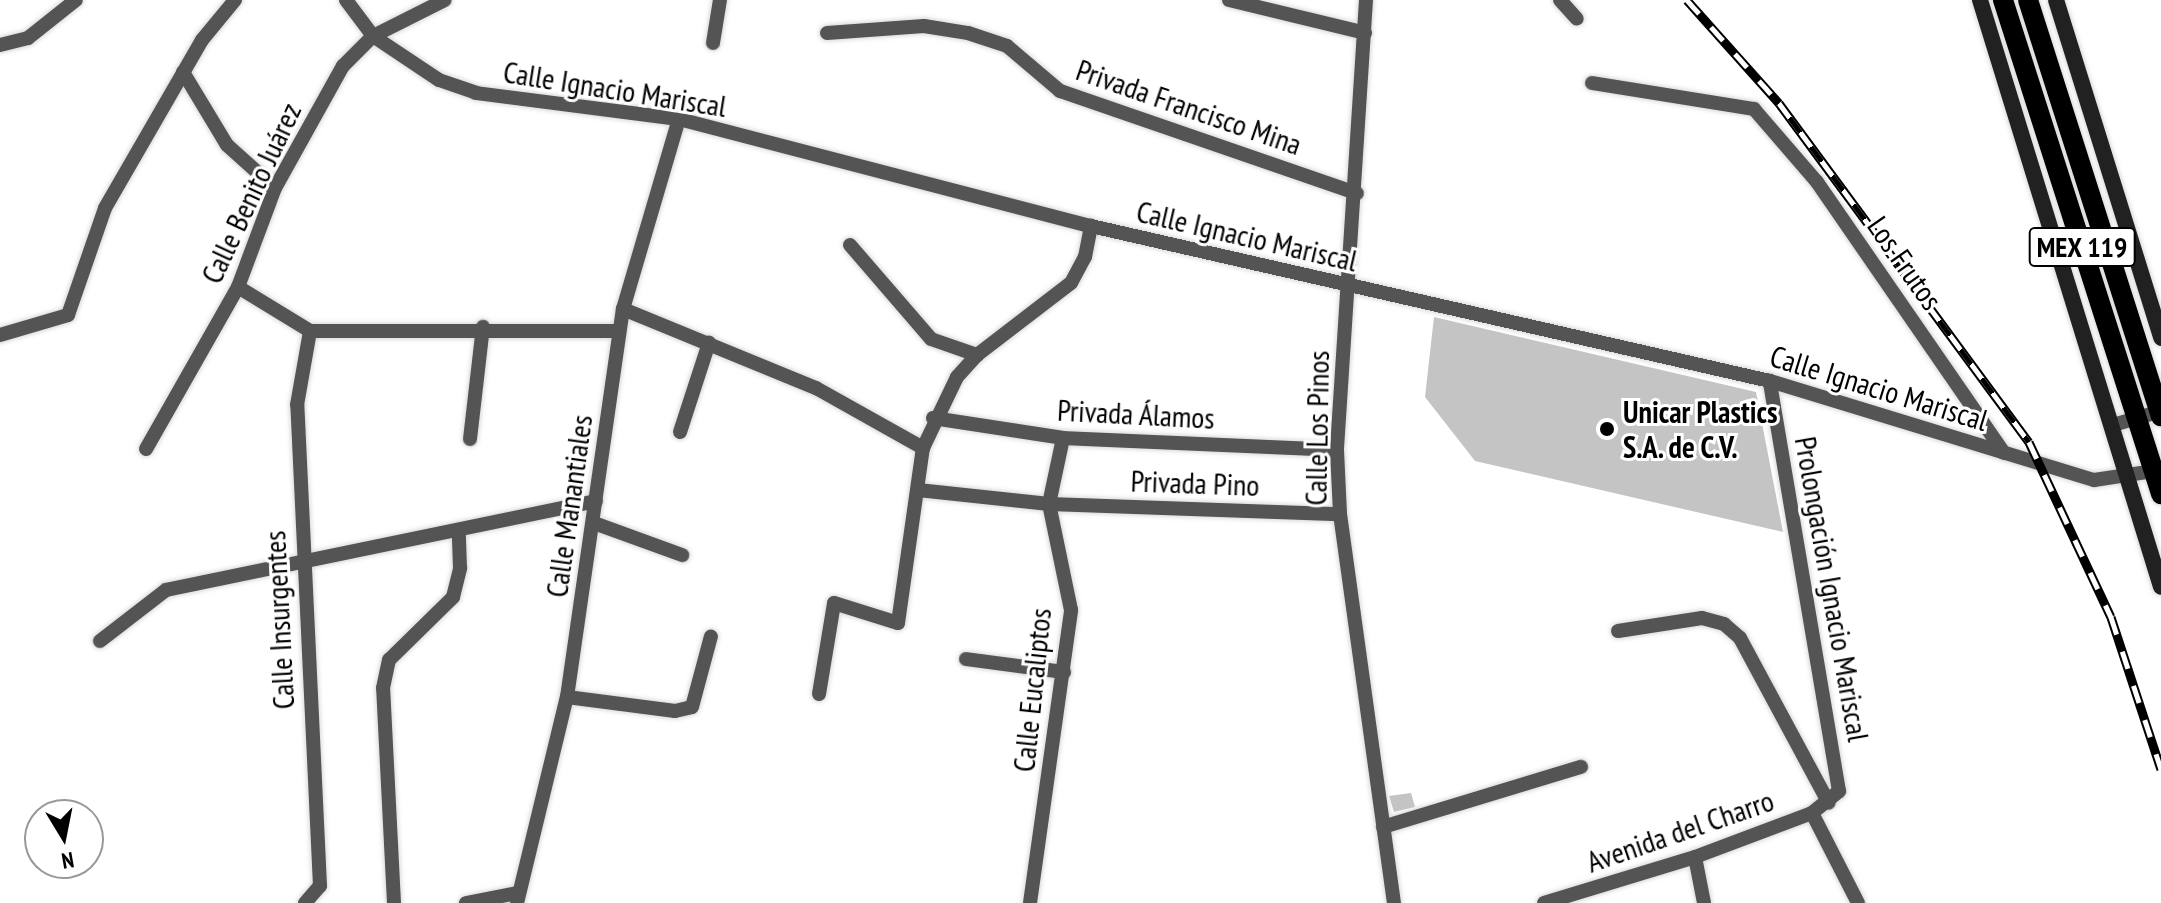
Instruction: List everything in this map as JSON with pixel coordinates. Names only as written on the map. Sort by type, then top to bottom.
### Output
[{"type":"main road","points":[[1980,0],[2161,587]]},
{"type":"main road","name":"MEX 119","points":[[2003,0],[2158,470],[2161,494]]},
{"type":"main road","name":"MEX 119","points":[[2028,0],[2161,413]]},
{"type":"main road","points":[[2056,0],[2161,338]]},
{"type":"street","points":[[0,45],[28,38],[76,0]]},
{"type":"street","points":[[0,335],[68,315],[105,208],[183,72],[235,0]]},
{"type":"street","name":"Calle Ignacio Mariscal","points":[[346,0],[373,36],[439,80],[476,93],[679,119],[1091,226],[1350,288],[1770,381],[2094,480],[2129,477],[2158,470]]},
{"type":"street","name":"Calle Benito Juárez","points":[[146,449],[238,287],[275,188],[343,66],[373,36],[445,0]]},
{"type":"street","points":[[713,43],[720,0]]},
{"type":"street","points":[[1229,0],[1365,33]]},
{"type":"street","name":"Calle Los Pinos","points":[[1366,0],[1357,193],[1337,450],[1340,514],[1394,903]]},
{"type":"street","points":[[1560,0],[1577,19]]},
{"type":"street","name":"Privada Francisco Mina","points":[[827,33],[924,26],[968,33],[1007,46],[1060,91],[1357,193]]},
{"type":"street","points":[[183,72],[227,145],[275,188]]},
{"type":"street","name":"Los Frutos","points":[[1592,83],[1754,109],[1817,182],[2004,453]]},
{"type":"street","name":"Calle Manantiales","points":[[518,898],[567,697],[623,309],[679,119]]},
{"type":"street","points":[[819,694],[834,603],[898,623],[923,448],[933,418],[957,377],[977,355],[1071,283],[1085,257],[1091,226]]},
{"type":"street","points":[[850,245],[931,339],[977,355]]},
{"type":"street","points":[[238,287],[310,331],[483,327],[619,331]]},
{"type":"street","points":[[623,309],[816,388],[923,448]]},
{"type":"street","points":[[470,439],[483,327]]},
{"type":"street","name":"Calle Insurgentes","points":[[305,903],[320,886],[301,559],[297,405],[310,331]]},
{"type":"street","points":[[680,432],[709,343]]},
{"type":"street","name":"Prolongación Ignacio Mariscal","points":[[1770,381],[1838,775],[1839,791],[1829,803]]},
{"type":"street","points":[[2113,425],[2161,413]]},
{"type":"street","name":"Privada Álamos","points":[[933,418],[1063,438],[1337,450]]},
{"type":"street","name":"Calle Eucaliptos","points":[[1030,903],[1071,610],[1049,504],[1063,438]]},
{"type":"street","name":"Privada Pino","points":[[918,490],[1049,504],[1340,514]]},
{"type":"street","points":[[100,641],[166,590],[301,559],[596,501]]},
{"type":"street","points":[[594,523],[682,555]]},
{"type":"street","points":[[394,903],[383,688],[389,660],[453,597],[460,568],[459,530]]},
{"type":"street","points":[[1618,631],[1702,618],[1724,624],[1740,638],[1829,803]]},
{"type":"street","points":[[567,697],[675,711],[692,707],[711,636]]},
{"type":"street","points":[[966,659],[1064,672]]},
{"type":"street","points":[[1383,827],[1581,767]]},
{"type":"street","name":"Avenida del Charro","points":[[1544,903],[1583,897],[1812,813],[1829,803]]},
{"type":"street","points":[[1812,813],[1858,903]]},
{"type":"street","points":[[1695,857],[1704,903]]},
{"type":"street","points":[[466,903],[518,898]]},
{"type":"building","name":"Unicar Plastics S.A. de C.V.","points":[[1434,317],[1756,392],[1783,532],[1475,461],[1425,397]]},
{"type":"building","points":[[1411,793],[1415,807],[1394,812],[1389,796]]},
{"type":"railway","points":[[1687,0],[1779,103],[2029,442],[2111,617],[2161,769]]},
{"type":"place","name":"Unicar Plastics S.A. de C.V.","points":[[1607,429]]}]
